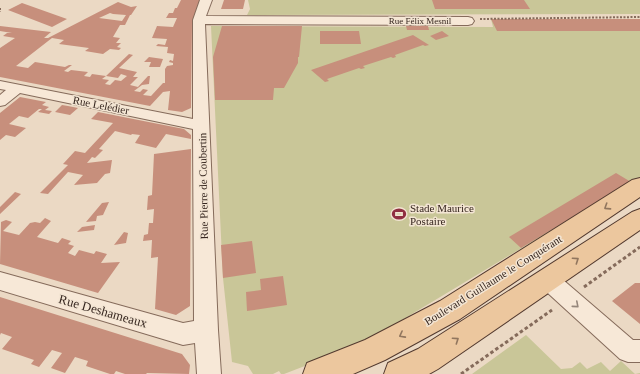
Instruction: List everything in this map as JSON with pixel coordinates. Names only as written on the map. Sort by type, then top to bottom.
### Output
[{"type":"main road","name":"Boulevard Guillaume le Conquérant","points":[[318,374],[375,350],[450,310],[640,186]]},
{"type":"main road","points":[[399,374],[428,359],[640,218]]},
{"type":"street","name":"Rue Pierre de Coubertin","points":[[206,0],[199,20],[206,330],[209,374]]},
{"type":"street","name":"Rue Félix Mesnil","points":[[199,20],[468,21]]},
{"type":"street","name":"Rue Lelédier","points":[[0,85],[195,124],[202,123]]},
{"type":"street","points":[[0,102],[18,88]]},
{"type":"street","points":[[547,280],[634,351]]},
{"type":"street","name":"Rue Deshameaux","points":[[0,281],[183,334],[206,330]]},
{"type":"path","points":[[468,21],[486,17],[640,17]]},
{"type":"shaded area","points":[[248,0],[640,0],[640,14],[247,15],[250,9]]},
{"type":"shaded area","name":"Stade Maurice Postaire","points":[[491,19],[640,19],[640,177],[377,335],[336,354],[284,374],[281,374],[279,371],[273,374],[253,374],[248,366],[232,362],[223,278],[211,26],[493,27]]},
{"type":"shaded area","points":[[526,335],[561,369],[572,368],[580,362],[587,369],[601,362],[610,371],[621,361],[635,374],[472,374]]},
{"type":"building","points":[[181,0],[200,0],[192,22],[191,108],[182,112],[168,110],[170,91],[163,92],[150,106],[0,77],[0,48],[15,38],[3,36],[7,33],[12,33],[0,31],[0,26],[51,32],[44,38],[48,38],[118,2],[131,7],[137,6],[125,25],[120,25],[113,37],[120,38],[116,43],[121,43],[117,47],[121,48],[119,50],[110,49],[103,54],[85,51],[89,48],[59,44],[64,40],[52,38],[16,66],[28,68],[35,62],[65,67],[72,65],[64,71],[68,72],[71,70],[88,72],[84,76],[90,77],[92,74],[106,76],[129,54],[133,55],[119,68],[137,72],[133,77],[138,77],[130,85],[138,87],[148,76],[150,76],[149,84],[142,85],[134,91],[140,92],[143,89],[148,90],[143,95],[151,96],[163,83],[165,83],[165,69],[167,66],[173,65],[173,63],[169,62],[170,60],[173,61],[174,54],[167,53],[168,47],[156,46],[158,44],[165,45],[167,39],[152,38],[157,26],[173,27],[177,18],[166,18],[169,13],[173,13]],"holes":[[[110,13],[126,15],[122,21],[99,18]],[[121,74],[127,76],[121,81],[115,80],[110,85],[105,84],[109,80],[102,79],[106,76],[118,78]]]},
{"type":"building","points":[[224,0],[245,0],[243,9],[221,9]]},
{"type":"building","points":[[432,0],[524,0],[530,9],[435,9]]},
{"type":"building","points":[[22,3],[67,19],[52,27],[8,10]]},
{"type":"building","points":[[491,19],[640,19],[640,31],[497,31]]},
{"type":"building","points":[[222,26],[302,26],[298,63],[284,88],[274,88],[273,100],[215,100],[213,57]]},
{"type":"building","points":[[406,26],[428,26],[429,30],[407,30]]},
{"type":"building","points":[[320,31],[359,31],[361,44],[320,44]]},
{"type":"building","points":[[442,31],[449,36],[436,40],[430,36]]},
{"type":"building","points":[[413,35],[429,45],[423,45],[395,55],[396,57],[391,57],[363,66],[365,68],[359,68],[327,79],[329,81],[325,82],[311,70]]},
{"type":"building","points":[[149,57],[163,59],[160,67],[149,67],[151,62],[144,62]]},
{"type":"building","points":[[20,97],[46,102],[42,105],[49,107],[45,110],[52,111],[49,114],[38,112],[42,109],[39,109],[28,118],[19,116],[9,124],[26,128],[15,137],[6,135],[0,140],[0,113]]},
{"type":"building","points":[[62,105],[78,108],[70,115],[55,112]]},
{"type":"building","points":[[98,112],[184,129],[191,135],[191,139],[166,134],[156,148],[135,143],[140,135],[131,135],[115,131],[99,149],[103,150],[95,158],[92,157],[87,163],[112,160],[110,173],[105,174],[97,183],[74,185],[83,175],[68,172],[48,194],[40,193],[68,165],[63,164],[75,151],[85,153],[113,123],[91,119]]},
{"type":"building","points":[[191,149],[190,306],[176,315],[155,309],[158,257],[151,258],[152,240],[143,241],[144,235],[148,234],[149,223],[153,223],[154,209],[147,210],[148,196],[152,195],[154,154]]},
{"type":"building","points":[[616,173],[631,182],[521,248],[509,237]]},
{"type":"building","points":[[15,192],[21,194],[0,214],[0,207]]},
{"type":"building","points":[[109,202],[103,215],[97,216],[96,221],[86,222],[102,203]]},
{"type":"building","points":[[45,218],[51,221],[37,237],[58,243],[62,238],[71,241],[68,244],[74,246],[68,253],[75,256],[79,250],[94,254],[96,251],[107,254],[101,263],[120,262],[98,293],[0,264],[1,222],[6,220],[12,222],[3,231],[19,235],[30,223],[40,223]]},
{"type":"building","points":[[95,225],[94,230],[77,232],[82,227]]},
{"type":"building","points":[[124,232],[128,233],[126,243],[114,245]]},
{"type":"building","points":[[252,241],[256,273],[223,278],[221,245]]},
{"type":"building","points":[[283,276],[287,305],[247,311],[246,292],[261,290],[260,279]]},
{"type":"building","points":[[635,283],[640,283],[640,324],[612,301]]},
{"type":"building","points":[[0,297],[182,354],[190,365],[189,374],[125,374],[116,371],[114,374],[110,374],[86,366],[88,361],[75,357],[65,373],[51,368],[62,353],[52,350],[39,367],[31,364],[34,360],[2,349],[12,337],[1,333],[0,335]]},
{"type":"place","name":"Stade Maurice Postaire","points":[[399,214]]}]
